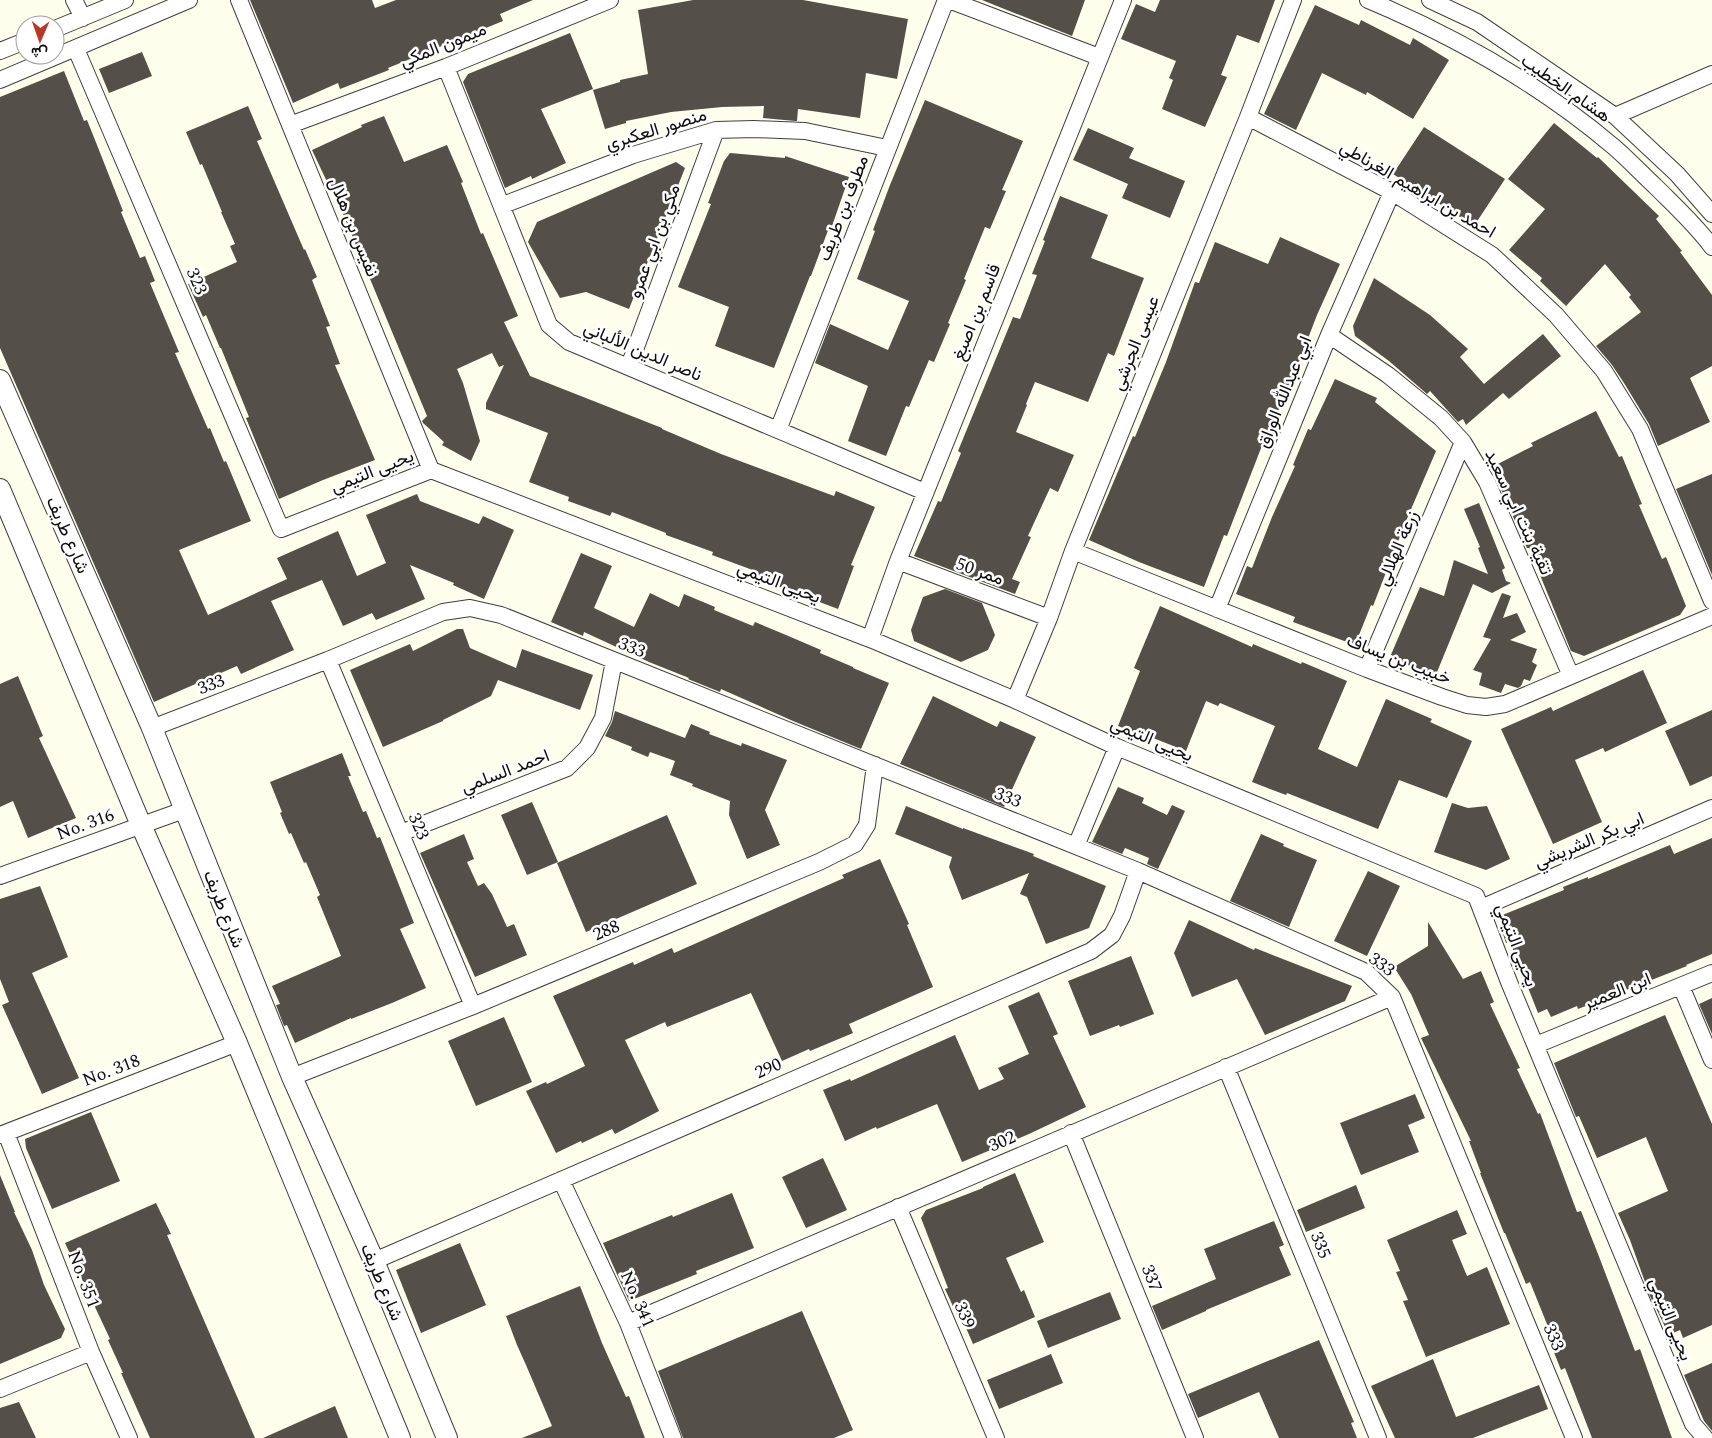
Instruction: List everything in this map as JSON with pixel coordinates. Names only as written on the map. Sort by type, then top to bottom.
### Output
[{"type":"street","points":[[74,0],[82,18]]},
{"type":"street","points":[[65,25],[125,0]]},
{"type":"street","points":[[0,80],[190,0]]},
{"type":"street","name":"نفيس بن هلال","points":[[238,0],[431,470]]},
{"type":"street","name":"ميمون المكي","points":[[290,125],[446,67],[610,0]]},
{"type":"street","points":[[948,0],[1099,57]]},
{"type":"street","name":"مطرف بن طريف","points":[[778,430],[887,148],[948,0]]},
{"type":"street","name":"قاسم بن اصبغ","points":[[870,639],[925,492],[1123,0]]},
{"type":"street","name":"عيسى الجرشي","points":[[1015,700],[1248,117],[1292,0]]},
{"type":"street","name":"هشام الخطيب","points":[[1368,0],[1410,18],[1498,64],[1545,95],[1614,147],[1699,229],[1712,247]]},
{"type":"street","name":"هشام الخطيب","points":[[1430,0],[1477,22],[1614,116],[1677,174],[1712,214]]},
{"type":"street","points":[[0,51],[15,45]]},
{"type":"street","name":"323","points":[[76,49],[281,529]]},
{"type":"street","name":"ناصر الدين الألباني","points":[[446,67],[503,205],[549,325],[569,342],[925,492]]},
{"type":"street","points":[[1614,116],[1712,74]]},
{"type":"street","name":"احمد بن ابراهيم الغرناطي","points":[[1248,117],[1392,192],[1492,256],[1556,315],[1604,372],[1640,429],[1712,601]]},
{"type":"street","name":"منصور العكبري","points":[[503,205],[632,155],[716,130],[805,131],[887,148]]},
{"type":"street","name":"مكي بن ابي عمرو","points":[[629,366],[716,130]]},
{"type":"street","name":"ابي عبدالله الوراق","points":[[1217,609],[1329,335],[1392,192]]},
{"type":"street","name":"تقية بنت ابي سعيد","points":[[1329,335],[1388,375],[1441,418],[1463,442],[1487,482],[1571,676]]},
{"type":"street","name":"شارع طريف","points":[[0,380],[152,728],[292,1077],[374,1261],[447,1438]]},
{"type":"street","name":"زرعة الهلالي","points":[[1367,669],[1463,442]]},
{"type":"street","name":"يحيى التيمي","points":[[281,529],[431,470],[870,639],[1015,700],[1117,747],[1476,896],[1509,982],[1693,1424],[1705,1438]]},
{"type":"street","points":[[0,489],[141,826],[237,1043],[400,1438]]},
{"type":"street","name":"خبيب بن يساف","points":[[1073,551],[1367,669],[1466,705],[1486,707],[1505,704],[1712,616]]},
{"type":"street","name":"ممر 50","points":[[898,561],[1049,618]]},
{"type":"street","name":"333","points":[[152,728],[328,660],[443,612],[470,608],[502,615],[1138,871],[1366,972],[1392,997],[1574,1438]]},
{"type":"street","name":"323","points":[[328,660],[473,1006]]},
{"type":"street","name":"احمد السلمي","points":[[401,834],[567,768],[588,748],[603,718],[614,661]]},
{"type":"street","points":[[1076,846],[1117,747]]},
{"type":"street","name":"288","points":[[292,1077],[473,1006],[819,862],[855,844],[868,825],[875,766]]},
{"type":"street","name":"ابي بكر الشريشي","points":[[1481,908],[1712,808]]},
{"type":"street","name":"No. 316","points":[[0,876],[184,810]]},
{"type":"street","name":"290","points":[[374,1261],[1091,951],[1112,935],[1122,916],[1138,871]]},
{"type":"street","name":"ابن العمير","points":[[1536,1045],[1712,973]]},
{"type":"street","points":[[1681,986],[1712,1060]]},
{"type":"street","name":"302","points":[[628,1322],[1392,997]]},
{"type":"street","name":"No. 318","points":[[3,1134],[237,1043]]},
{"type":"street","name":"335","points":[[1226,1067],[1378,1438]]},
{"type":"street","name":"No. 351","points":[[3,1134],[91,1352],[129,1438]]},
{"type":"street","name":"337","points":[[1072,1134],[1195,1438]]},
{"type":"street","name":"No. 341","points":[[561,1180],[628,1322],[673,1438]]},
{"type":"street","name":"339","points":[[898,1207],[996,1438]]},
{"type":"street","points":[[0,1389],[91,1352]]},
{"type":"building","points":[[250,0],[372,0],[375,8],[396,0],[533,0],[500,14],[503,21],[388,68],[389,70],[340,89],[338,83],[293,103]]},
{"type":"building","points":[[693,0],[803,0],[908,19],[897,79],[866,73],[860,118],[798,109],[797,121],[795,121],[763,118],[764,106],[722,107],[671,112],[626,121],[626,123],[605,129],[593,90],[620,82],[620,80],[648,74],[638,10]]},
{"type":"building","points":[[982,0],[1085,0],[1072,36]]},
{"type":"building","points":[[1160,0],[1275,0],[1259,43],[1237,35],[1221,75],[1227,77],[1205,127],[1162,109],[1173,80],[1169,78],[1176,61],[1121,39],[1136,4],[1155,12]]},
{"type":"building","points":[[1315,5],[1359,25],[1361,20],[1410,45],[1413,38],[1449,60],[1413,119],[1367,92],[1366,95],[1322,73],[1296,130],[1264,114]]},
{"type":"building","points":[[570,33],[593,89],[541,109],[566,163],[532,179],[531,176],[505,188],[463,82],[468,74]]},
{"type":"building","points":[[142,52],[152,76],[109,93],[99,69]]},
{"type":"building","points":[[64,71],[84,121],[87,120],[140,258],[145,256],[155,281],[150,283],[179,352],[175,353],[208,429],[210,428],[224,462],[226,461],[251,521],[179,550],[208,615],[287,579],[277,558],[338,531],[357,576],[386,563],[366,515],[417,494],[420,501],[479,524],[483,516],[514,530],[484,599],[453,585],[454,583],[410,565],[425,599],[376,620],[372,613],[343,626],[322,580],[271,601],[294,650],[241,674],[237,666],[154,702],[0,348],[0,97]]},
{"type":"building","points":[[925,100],[1023,141],[1002,190],[1006,191],[990,229],[985,227],[964,279],[966,280],[934,362],[929,360],[909,407],[906,406],[886,456],[848,441],[868,386],[815,363],[830,324],[888,350],[909,301],[857,279],[890,185]]},
{"type":"building","points":[[248,106],[262,139],[257,141],[317,277],[312,280],[330,326],[326,327],[340,364],[335,365],[375,460],[279,499],[246,418],[249,417],[221,348],[206,315],[203,317],[188,284],[237,262],[230,246],[235,244],[202,164],[200,165],[186,132]]},
{"type":"building","points":[[384,116],[404,162],[447,145],[463,182],[461,183],[481,234],[483,233],[518,316],[504,322],[530,376],[662,428],[721,454],[834,496],[836,491],[875,507],[851,565],[854,566],[838,609],[756,578],[758,572],[712,555],[713,552],[666,535],[666,533],[612,512],[610,516],[568,501],[569,497],[529,482],[548,433],[486,409],[486,403],[504,365],[499,367],[492,353],[457,369],[480,441],[471,461],[442,445],[444,442],[422,421],[427,416],[331,185],[329,186],[312,150],[362,127],[361,125]]},
{"type":"building","points":[[1554,123],[1598,157],[1659,216],[1656,219],[1682,251],[1680,252],[1712,295],[1712,366],[1690,378],[1710,422],[1658,446],[1649,424],[1624,383],[1596,346],[1641,312],[1629,297],[1631,295],[1605,264],[1566,306],[1540,281],[1542,278],[1509,250],[1545,209],[1508,179]]},
{"type":"building","points":[[1424,127],[1505,179],[1474,226],[1393,174]]},
{"type":"building","points":[[1088,128],[1134,148],[1129,158],[1185,181],[1170,218],[1122,198],[1128,184],[1073,160]]},
{"type":"building","points":[[730,153],[785,158],[785,156],[849,177],[832,226],[830,225],[774,368],[715,346],[729,307],[678,287],[711,204],[708,203],[724,161]]},
{"type":"building","points":[[676,162],[685,168],[629,309],[586,292],[560,298],[528,242],[537,222]]},
{"type":"building","points":[[1060,196],[1108,215],[1091,258],[1144,278],[1114,356],[1108,353],[1088,402],[1035,382],[1026,404],[1016,432],[1074,455],[1058,492],[1050,488],[1028,536],[1031,537],[1012,579],[1020,582],[1015,594],[914,556],[938,501],[941,502],[961,453],[958,451],[1013,317],[1020,319],[1037,275],[1032,274],[1045,241],[1043,240]]},
{"type":"building","points":[[1280,237],[1340,264],[1317,315],[1284,401],[1282,401],[1265,444],[1263,443],[1227,536],[1224,535],[1204,587],[1089,540],[1166,362],[1195,282],[1199,283],[1215,242],[1268,264]]},
{"type":"building","points":[[1374,278],[1430,315],[1468,349],[1460,357],[1484,384],[1543,334],[1561,356],[1509,399],[1503,393],[1466,425],[1463,419],[1458,422],[1430,391],[1427,394],[1389,361],[1355,336],[1353,326]]},
{"type":"building","points":[[1335,379],[1377,398],[1375,402],[1436,451],[1373,606],[1371,605],[1355,645],[1293,622],[1295,617],[1236,594],[1247,566],[1252,568],[1295,466],[1293,465],[1308,429],[1311,430]]},
{"type":"building","points":[[1596,411],[1619,457],[1622,456],[1642,504],[1639,505],[1662,559],[1666,557],[1686,606],[1680,615],[1584,656],[1571,651],[1529,548],[1527,548],[1490,468],[1533,446],[1531,443]]},
{"type":"building","points":[[1712,474],[1712,575],[1676,489]]},
{"type":"building","points":[[1479,503],[1505,568],[1502,570],[1506,581],[1511,583],[1492,593],[1473,584],[1435,677],[1390,657],[1420,587],[1444,596],[1454,560],[1488,574],[1478,548],[1480,547],[1464,509]]},
{"type":"building","points":[[581,553],[612,566],[594,608],[634,627],[650,593],[679,607],[684,594],[715,607],[714,610],[753,626],[755,622],[821,650],[820,653],[889,683],[861,749],[721,689],[720,692],[688,679],[584,632],[583,636],[551,622]]},
{"type":"building","points":[[945,589],[982,603],[995,635],[988,650],[961,662],[914,641],[911,630],[923,597]]},
{"type":"building","points":[[1502,593],[1511,596],[1503,618],[1517,613],[1526,632],[1510,640],[1537,649],[1532,662],[1537,665],[1530,681],[1524,679],[1518,688],[1505,684],[1501,693],[1479,685],[1482,673],[1473,670],[1491,639],[1483,637]]},
{"type":"building","points":[[1160,606],[1252,647],[1253,644],[1347,681],[1318,749],[1357,767],[1386,699],[1432,719],[1430,722],[1472,741],[1447,798],[1399,780],[1378,829],[1287,793],[1286,795],[1252,782],[1275,726],[1220,703],[1218,706],[1206,701],[1186,751],[1118,726],[1140,671],[1134,668]]},
{"type":"building","points":[[457,629],[463,629],[470,648],[516,668],[522,649],[593,675],[580,710],[498,680],[491,696],[443,721],[383,747],[350,670],[410,644],[413,651]]},
{"type":"building","points":[[1643,670],[1667,723],[1605,752],[1603,748],[1575,760],[1602,822],[1553,844],[1501,729],[1551,707],[1553,711]]},
{"type":"building","points":[[18,676],[43,736],[39,738],[76,818],[28,838],[13,801],[0,807],[0,684]]},
{"type":"building","points":[[933,696],[997,727],[1000,721],[1036,737],[1004,807],[900,764]]},
{"type":"building","points":[[1712,710],[1712,776],[1690,786],[1665,731]]},
{"type":"building","points":[[615,711],[685,738],[691,724],[710,732],[709,734],[741,746],[742,743],[787,760],[765,810],[780,845],[747,859],[729,815],[730,801],[670,775],[675,761],[650,752],[648,757],[631,750],[632,747],[605,736]]},
{"type":"building","points":[[342,753],[351,776],[348,776],[363,812],[366,811],[377,838],[380,837],[414,923],[400,929],[426,988],[295,1043],[287,1025],[284,1026],[276,1005],[280,1004],[272,986],[341,956],[317,897],[320,895],[306,862],[304,863],[291,833],[289,834],[270,782]]},
{"type":"building","points":[[1118,787],[1144,798],[1142,803],[1167,815],[1172,805],[1185,811],[1158,869],[1147,864],[1149,858],[1125,848],[1122,854],[1092,842]]},
{"type":"building","points":[[532,802],[558,862],[527,875],[501,815]]},
{"type":"building","points":[[1452,803],[1468,808],[1487,806],[1510,859],[1486,870],[1434,852]]},
{"type":"building","points":[[906,806],[963,829],[1034,854],[1033,856],[1106,886],[1089,928],[1046,944],[1027,897],[1020,894],[1029,873],[962,900],[949,867],[952,857],[895,834]]},
{"type":"building","points":[[667,815],[697,884],[586,932],[557,863]]},
{"type":"building","points":[[464,834],[474,859],[467,862],[478,886],[484,883],[492,894],[507,927],[514,924],[527,955],[475,977],[420,853]]},
{"type":"building","points":[[1261,834],[1284,844],[1283,846],[1317,860],[1289,927],[1230,901]]},
{"type":"building","points":[[1712,838],[1712,954],[1687,966],[1578,1009],[1577,1006],[1551,1017],[1547,1009],[1538,1013],[1510,942],[1506,943],[1500,925],[1500,916],[1564,890],[1563,887],[1588,877],[1588,879],[1670,845],[1674,854]]},
{"type":"building","points":[[880,859],[909,924],[907,925],[933,987],[849,1024],[853,1033],[782,1061],[751,993],[667,1027],[665,1022],[625,1040],[659,1111],[615,1134],[612,1129],[556,1153],[526,1091],[546,1082],[547,1084],[585,1066],[553,996],[633,962],[634,965],[672,948],[674,953],[844,878],[842,875]]},
{"type":"building","points":[[1368,871],[1400,886],[1367,956],[1334,941]]},
{"type":"building","points":[[40,886],[68,957],[32,973],[79,1078],[42,1094],[2,1005],[9,1002],[0,979],[0,899]]},
{"type":"building","points":[[1189,920],[1254,950],[1255,948],[1352,986],[1345,1001],[1265,1035],[1237,979],[1192,997],[1174,953]]},
{"type":"building","points":[[1428,922],[1463,979],[1481,971],[1494,1002],[1490,1004],[1520,1068],[1517,1069],[1538,1114],[1540,1113],[1577,1212],[1581,1211],[1635,1351],[1640,1349],[1672,1438],[1592,1438],[1565,1368],[1561,1370],[1551,1345],[1555,1344],[1530,1282],[1526,1284],[1504,1233],[1480,1173],[1469,1141],[1471,1141],[1421,1038],[1429,1035],[1411,994],[1394,967],[1428,946]]},
{"type":"building","points":[[1131,956],[1154,1014],[1090,1036],[1068,981]]},
{"type":"building","points":[[1039,992],[1058,1034],[1053,1036],[1086,1107],[1029,1134],[962,1162],[937,1104],[845,1141],[823,1090],[850,1079],[851,1081],[955,1035],[979,1090],[1004,1079],[998,1068],[1029,1054],[1008,1006]]},
{"type":"building","points":[[1712,998],[1712,1034],[1699,1004]]},
{"type":"building","points":[[1665,1015],[1712,1124],[1712,1325],[1683,1338],[1680,1330],[1669,1335],[1650,1296],[1618,1213],[1668,1191],[1646,1137],[1597,1158],[1579,1116],[1576,1117],[1554,1063]]},
{"type":"building","points":[[504,1017],[532,1082],[476,1106],[448,1041]]},
{"type":"building","points":[[1415,1094],[1425,1118],[1408,1125],[1419,1152],[1361,1175],[1340,1123]]},
{"type":"building","points":[[91,1112],[120,1181],[52,1209],[26,1148],[25,1139]]},
{"type":"building","points":[[823,1158],[847,1210],[806,1228],[782,1177]]},
{"type":"building","points":[[1015,1173],[1044,1242],[1006,1258],[1021,1292],[1024,1290],[1035,1317],[973,1344],[960,1314],[957,1315],[945,1289],[948,1288],[921,1218],[926,1210],[983,1188]]},
{"type":"building","points":[[0,1175],[14,1212],[32,1250],[44,1285],[65,1329],[61,1338],[0,1364]]},
{"type":"building","points":[[1356,1185],[1365,1208],[1306,1232],[1297,1210]]},
{"type":"building","points":[[732,1193],[754,1248],[696,1271],[697,1274],[629,1301],[603,1243]]},
{"type":"building","points":[[156,1203],[171,1234],[167,1235],[255,1438],[150,1438],[121,1373],[123,1373],[108,1340],[110,1339],[65,1243]]},
{"type":"building","points":[[1457,1210],[1467,1234],[1452,1240],[1467,1276],[1487,1267],[1510,1324],[1426,1357],[1403,1301],[1408,1300],[1396,1272],[1400,1271],[1387,1240]]},
{"type":"building","points":[[1274,1221],[1284,1245],[1279,1247],[1291,1275],[1162,1330],[1152,1306],[1216,1279],[1204,1249]]},
{"type":"building","points":[[460,1243],[486,1305],[421,1333],[396,1270]]},
{"type":"building","points":[[580,1286],[602,1343],[626,1397],[629,1396],[645,1438],[522,1438],[552,1426],[506,1316]]},
{"type":"building","points":[[1110,1292],[1121,1319],[1048,1348],[1037,1321]]},
{"type":"building","points":[[802,1311],[853,1430],[834,1438],[683,1438],[658,1371]]},
{"type":"building","points":[[1319,1340],[1354,1422],[1351,1423],[1357,1438],[1279,1438],[1259,1392],[1198,1418],[1188,1394]]},
{"type":"building","points":[[1051,1354],[1063,1383],[999,1409],[987,1380]]},
{"type":"building","points":[[1433,1359],[1456,1417],[1539,1385],[1548,1409],[1473,1438],[1395,1438],[1371,1386]]},
{"type":"building","points":[[1712,1363],[1712,1431],[1704,1421],[1684,1375]]},
{"type":"building","points":[[19,1402],[36,1438],[0,1438],[0,1408]]},
{"type":"building","points":[[335,1406],[348,1438],[263,1438]]}]
